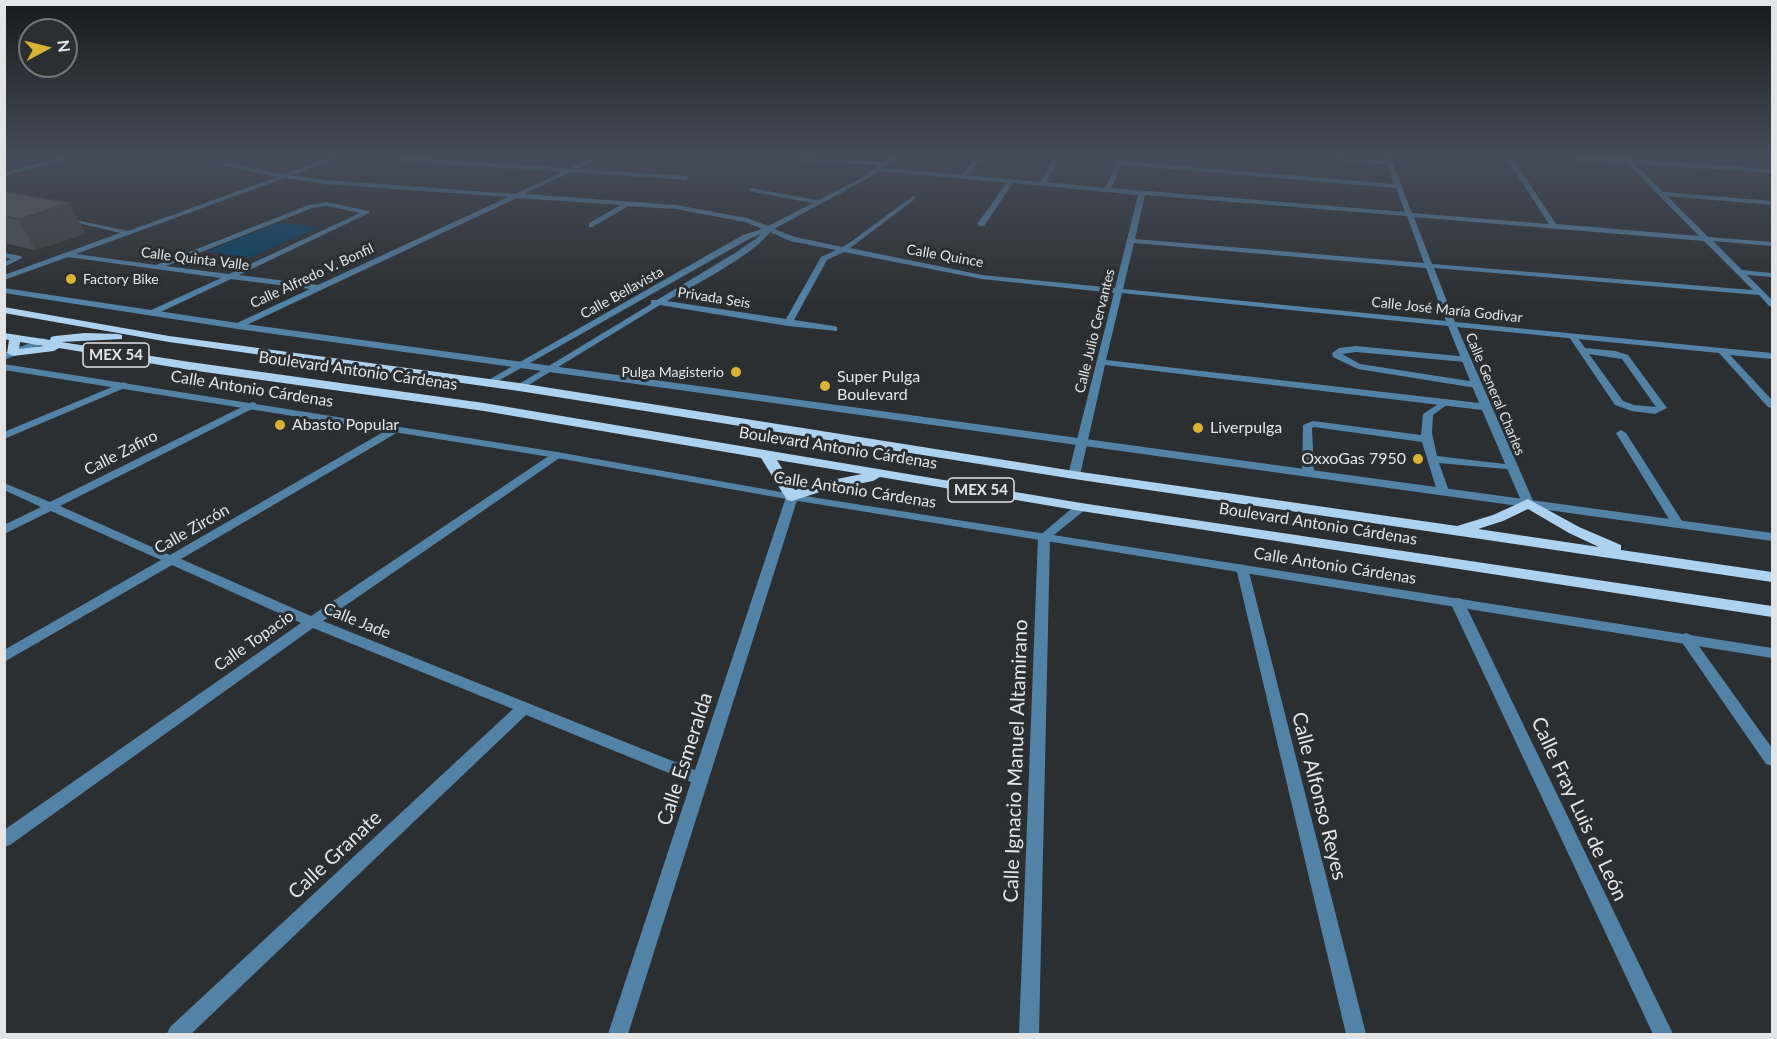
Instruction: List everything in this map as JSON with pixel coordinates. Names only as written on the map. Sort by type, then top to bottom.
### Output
[{"type":"main road","name":"Boulevard Antonio Cárdenas","points":[[4,310],[169,339],[519,387],[1074,475],[1452,532],[1637,556],[1773,577]]},
{"type":"main road","points":[[43,341],[52,332],[55,318]]},
{"type":"main road","points":[[43,341],[85,336],[169,339]]},
{"type":"main road","name":"Boulevard Antonio Cárdenas","points":[[10,337],[190,366],[484,407],[1081,507],[1773,612]]},
{"type":"main road","points":[[10,337],[9,355],[69,346]]},
{"type":"main road","points":[[766,454],[792,497],[808,489],[830,484],[894,476]]},
{"type":"main road","points":[[1452,532],[1498,518],[1528,503],[1575,530],[1637,556]]},
{"type":"street","points":[[4,278],[197,207]]},
{"type":"street","points":[[157,267],[307,207]]},
{"type":"street","points":[[152,313],[367,212],[344,207]]},
{"type":"street","name":"Calle Alfredo V. Bonfil","points":[[238,326],[490,207]]},
{"type":"street","points":[[592,225],[621,207]]},
{"type":"street","name":"Calle Quince","points":[[670,207],[747,220],[793,239],[973,276],[1119,291]]},
{"type":"street","name":"Calle Bellavista","points":[[488,383],[746,237],[770,228],[807,207]]},
{"type":"street","points":[[788,323],[824,258],[855,243],[901,207]]},
{"type":"street","points":[[981,224],[993,207]]},
{"type":"street","name":"Calle Julio Cervantes","points":[[1074,475],[1139,207]]},
{"type":"street","points":[[1325,207],[1773,244]]},
{"type":"street","name":"Calle General Charles","points":[[1406,207],[1450,324],[1528,503]]},
{"type":"street","points":[[1542,207],[1554,226]]},
{"type":"street","points":[[1676,207],[1773,304]]},
{"type":"street","points":[[61,217],[128,233]]},
{"type":"street","name":"Calle Bellavista","points":[[519,387],[738,255],[760,240],[770,228]]},
{"type":"street","points":[[1131,241],[1761,293]]},
{"type":"street","points":[[4,255],[18,258],[4,265]]},
{"type":"street","name":"Calle Quinta Valle","points":[[67,255],[319,288]]},
{"type":"street","points":[[1739,272],[1773,275]]},
{"type":"street","points":[[4,290],[238,326],[1773,537]]},
{"type":"street","name":"Calle José María Godivar","points":[[1119,291],[1773,356]]},
{"type":"street","name":"Privada Seis","points":[[637,300],[834,329]]},
{"type":"street","points":[[1573,336],[1582,350],[1619,403],[1632,408],[1655,411],[1662,408],[1625,357],[1582,350]]},
{"type":"street","points":[[9,355],[43,341]]},
{"type":"street","points":[[1465,359],[1356,349],[1342,350],[1337,353],[1338,357],[1358,366],[1476,385]]},
{"type":"street","points":[[1722,351],[1773,405]]},
{"type":"street","points":[[1101,362],[1485,407]]},
{"type":"street","name":"Calle Antonio Cárdenas","points":[[4,366],[557,455],[792,497],[1773,653]]},
{"type":"street","points":[[4,436],[124,385]]},
{"type":"street","points":[[1443,491],[1427,439],[1425,423],[1428,414],[1446,402]]},
{"type":"street","name":"Calle Zafiro","points":[[4,530],[252,405]]},
{"type":"street","points":[[1308,473],[1307,428],[1313,424],[1427,439]]},
{"type":"street","name":"Calle Zircón","points":[[4,657],[396,429]]},
{"type":"street","points":[[1622,433],[1678,524]]},
{"type":"street","name":"Calle Topacio","points":[[4,840],[312,622],[557,455]]},
{"type":"street","points":[[1433,459],[1513,468]]},
{"type":"street","name":"Calle Jade","points":[[4,486],[312,622],[701,779]]},
{"type":"street","name":"Calle Esmeralda","points":[[618,1035],[792,497]]},
{"type":"street","points":[[1044,537],[1081,507]]},
{"type":"street","name":"Calle Ignacio Manuel Altamirano","points":[[1029,1035],[1044,537]]},
{"type":"street","name":"Calle Alfonso Reyes","points":[[1242,568],[1356,1035]]},
{"type":"street","name":"Calle Fray Luis de León","points":[[1456,602],[1663,1035]]},
{"type":"street","points":[[1686,638],[1773,760]]},
{"type":"street","name":"Calle Granate","points":[[177,1035],[525,707]]},
{"type":"shaded area","points":[[281,222],[319,228],[247,258],[207,251]]},
{"type":"building","points":[[4,207],[56,207],[19,219],[4,216]]},
{"type":"place","name":"Factory Bike","points":[[71,279]]},
{"type":"place","name":"Pulga Magisterio","points":[[736,372]]},
{"type":"place","name":"Super Pulga Boulevard","points":[[825,386]]},
{"type":"place","name":"Abasto Popular","points":[[280,425]]},
{"type":"place","name":"Liverpulga","points":[[1198,428]]},
{"type":"place","name":"OxxoGas 7950","points":[[1418,459]]}]
